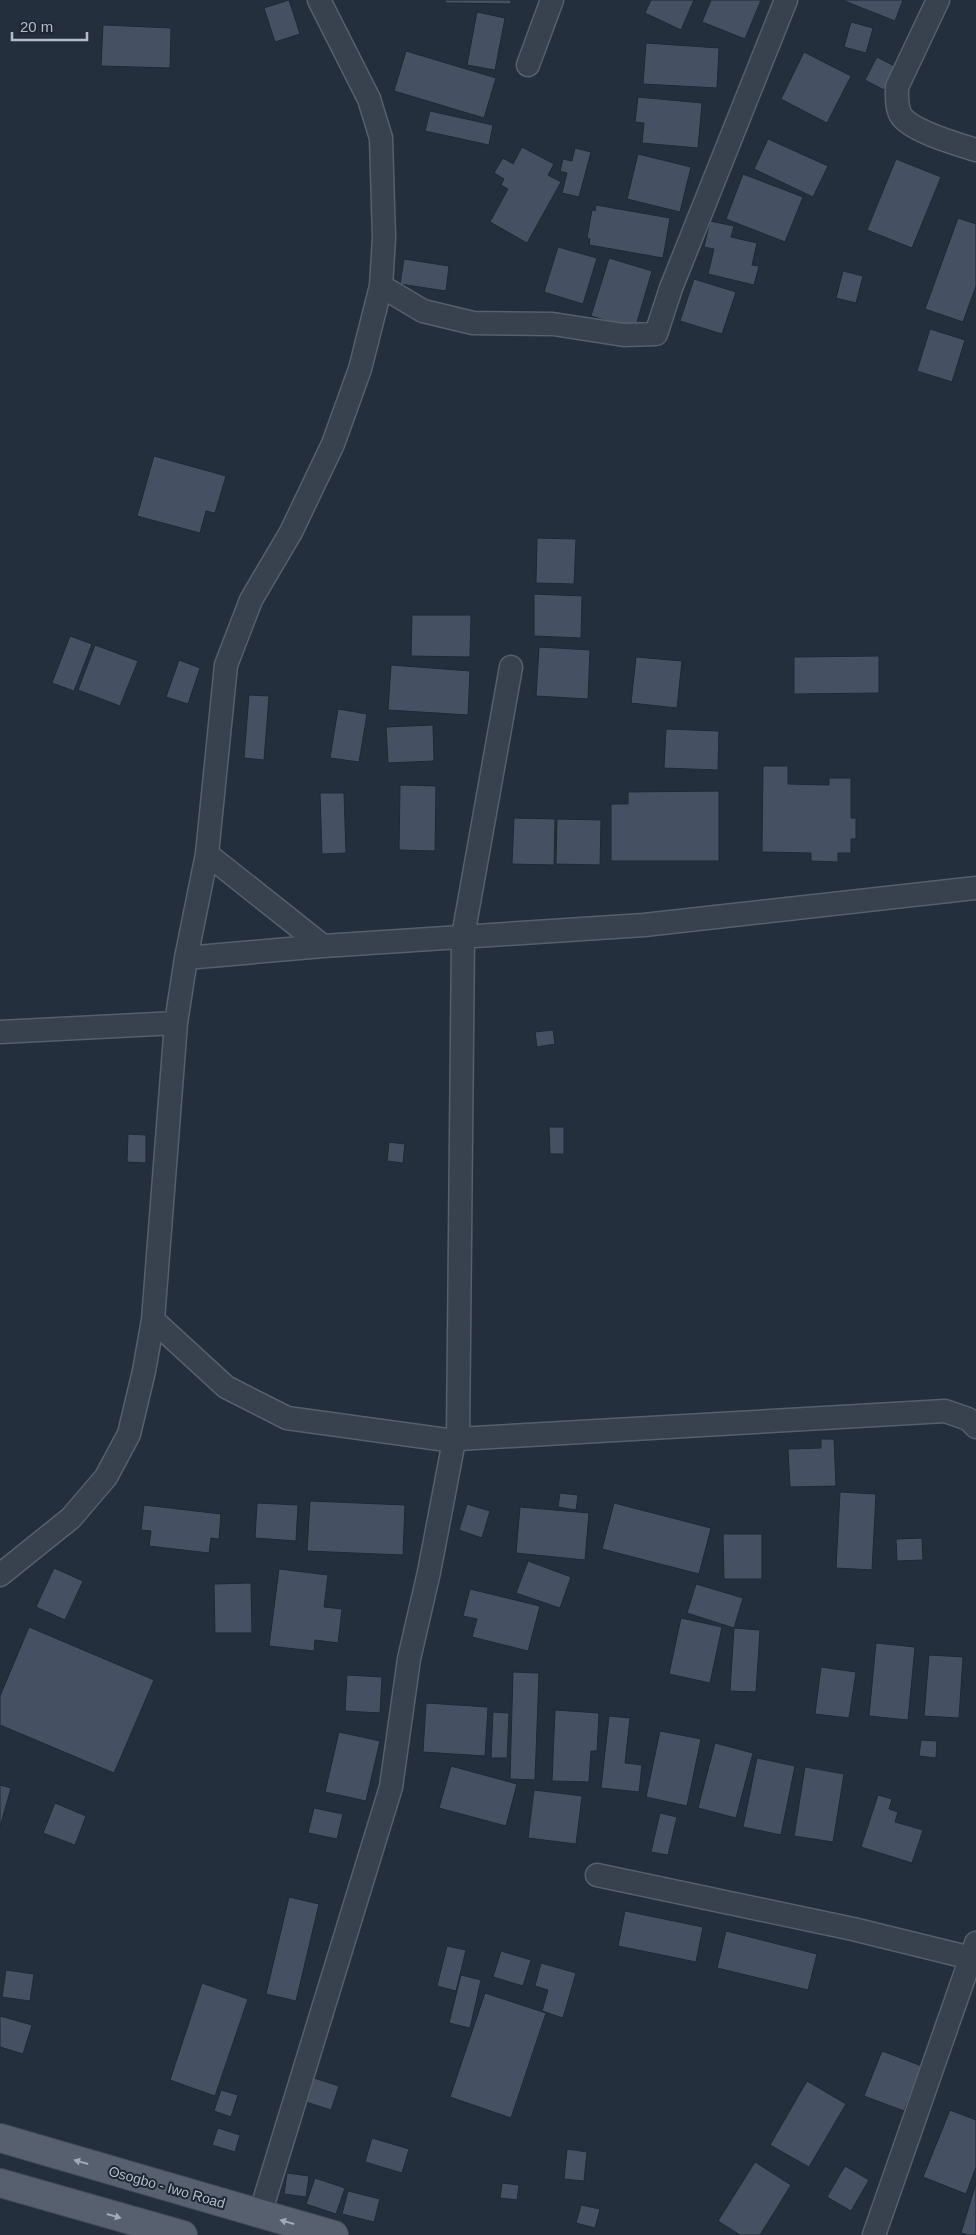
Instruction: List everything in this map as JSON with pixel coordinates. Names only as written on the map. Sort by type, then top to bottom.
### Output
[{"type":"main road","name":"Osogbo - Iwo Road","points":[[0,2138],[334,2235]]},
{"type":"main road","points":[[0,2183],[183,2235]]},
{"type":"street","points":[[0,1575],[71,1518],[106,1477],[129,1434],[144,1371],[153,1320],[176,1023],[186,958],[207,854],[226,665],[251,600],[291,532],[333,444],[360,369],[381,286],[384,238],[381,138],[369,99],[319,0]]},
{"type":"street","points":[[528,65],[552,0]]},
{"type":"street","points":[[381,286],[423,311],[473,323],[553,324],[624,335],[656,334],[671,288],[786,0]]},
{"type":"street","points":[[938,0],[897,87],[897,101],[902,117],[922,131],[976,150]]},
{"type":"street","points":[[260,2214],[391,1787],[409,1659],[456,1440],[463,936],[511,667]]},
{"type":"street","points":[[207,854],[323,946]]},
{"type":"street","points":[[186,958],[323,946],[644,925],[976,888]]},
{"type":"street","points":[[0,1032],[176,1023]]},
{"type":"street","points":[[153,1320],[226,1387],[287,1418],[456,1440],[945,1411],[968,1419],[976,1427]]},
{"type":"street","points":[[598,1875],[853,1929],[973,1950],[874,2235]]},
{"type":"building","points":[[289,0],[300,34],[275,42],[264,8]]},
{"type":"building","points":[[445,0],[511,0],[511,4],[445,3]]},
{"type":"building","points":[[651,0],[694,0],[681,30],[645,13]]},
{"type":"building","points":[[711,0],[761,0],[745,39],[702,22]]},
{"type":"building","points":[[842,0],[903,0],[895,21]]},
{"type":"building","points":[[477,12],[505,18],[495,70],[467,65]]},
{"type":"building","points":[[851,22],[873,28],[866,53],[844,47]]},
{"type":"building","points":[[103,25],[171,28],[170,68],[101,66]]},
{"type":"building","points":[[646,43],[719,48],[717,88],[643,84]]},
{"type":"building","points":[[406,51],[496,78],[484,118],[394,91]]},
{"type":"building","points":[[804,52],[851,76],[827,123],[781,99]]},
{"type":"building","points":[[877,57],[896,67],[884,90],[865,80]]},
{"type":"building","points":[[638,97],[702,103],[698,148],[642,143],[644,123],[635,122]]},
{"type":"building","points":[[430,111],[493,125],[489,145],[425,131]]},
{"type":"building","points":[[768,139],[828,166],[813,197],[754,169]]},
{"type":"building","points":[[522,147],[554,164],[548,175],[561,182],[527,243],[490,222],[508,189],[501,185],[504,179],[494,173],[503,158],[513,164]]},
{"type":"building","points":[[575,148],[591,152],[579,197],[562,193],[567,173],[560,171],[563,159],[572,161]]},
{"type":"building","points":[[638,154],[691,167],[680,212],[627,199]]},
{"type":"building","points":[[896,159],[941,177],[912,248],[867,230]]},
{"type":"building","points":[[743,174],[803,197],[785,242],[726,219]]},
{"type":"building","points":[[596,205],[670,218],[663,258],[589,245],[590,239],[587,238],[592,210],[595,211]]},
{"type":"building","points":[[958,218],[976,224],[976,286],[963,322],[925,309]]},
{"type":"building","points":[[710,221],[734,226],[731,237],[757,243],[752,265],[759,266],[754,285],[708,274],[714,249],[704,247]]},
{"type":"building","points":[[558,247],[597,258],[583,304],[544,292]]},
{"type":"building","points":[[609,258],[652,271],[635,329],[591,316]]},
{"type":"building","points":[[404,259],[449,266],[446,291],[400,284]]},
{"type":"building","points":[[843,271],[863,276],[856,303],[836,298]]},
{"type":"building","points":[[694,279],[736,292],[722,334],[680,321]]},
{"type":"building","points":[[930,329],[965,340],[952,382],[917,371]]},
{"type":"building","points":[[154,456],[226,476],[215,513],[206,511],[200,533],[137,516]]},
{"type":"building","points":[[537,538],[576,539],[574,584],[536,583]]},
{"type":"building","points":[[534,594],[582,596],[581,638],[534,636]]},
{"type":"building","points":[[412,615],[471,615],[470,657],[411,656]]},
{"type":"building","points":[[70,636],[92,644],[74,691],[52,683]]},
{"type":"building","points":[[95,645],[138,661],[120,706],[78,690]]},
{"type":"building","points":[[539,647],[590,650],[588,699],[536,696]]},
{"type":"building","points":[[879,656],[879,693],[794,694],[794,657]]},
{"type":"building","points":[[636,657],[682,661],[677,708],[631,703]]},
{"type":"building","points":[[179,660],[200,668],[188,704],[166,697]]},
{"type":"building","points":[[391,665],[470,671],[468,715],[388,710]]},
{"type":"building","points":[[249,695],[269,696],[264,760],[244,758]]},
{"type":"building","points":[[338,709],[367,714],[359,762],[330,758]]},
{"type":"building","points":[[433,725],[434,761],[388,763],[386,727]]},
{"type":"building","points":[[666,729],[719,731],[718,770],[664,768]]},
{"type":"building","points":[[763,766],[788,766],[788,784],[829,785],[829,778],[851,778],[851,818],[856,818],[856,839],[851,839],[851,853],[838,853],[838,862],[811,861],[811,853],[762,852]]},
{"type":"building","points":[[400,785],[436,786],[435,851],[399,850]]},
{"type":"building","points":[[719,791],[719,861],[611,861],[611,804],[628,804],[628,792]]},
{"type":"building","points":[[320,793],[344,793],[346,853],[322,854]]},
{"type":"building","points":[[514,818],[555,819],[554,865],[512,864]]},
{"type":"building","points":[[557,819],[601,820],[600,865],[556,864]]},
{"type":"building","points":[[553,1030],[555,1044],[537,1047],[535,1032]]},
{"type":"building","points":[[549,1127],[564,1127],[564,1154],[550,1154]]},
{"type":"building","points":[[128,1134],[146,1135],[146,1163],[127,1162]]},
{"type":"building","points":[[389,1142],[405,1144],[403,1163],[387,1161]]},
{"type":"building","points":[[821,1439],[834,1439],[836,1486],[790,1487],[788,1449],[821,1448]]},
{"type":"building","points":[[840,1492],[876,1494],[872,1570],[836,1568]]},
{"type":"building","points":[[560,1493],[578,1495],[576,1510],[558,1507]]},
{"type":"building","points":[[310,1501],[405,1505],[403,1555],[307,1551]]},
{"type":"building","points":[[257,1503],[298,1505],[296,1541],[255,1538]]},
{"type":"building","points":[[614,1503],[711,1528],[699,1574],[602,1549]]},
{"type":"building","points":[[467,1504],[490,1511],[482,1538],[459,1530]]},
{"type":"building","points":[[144,1505],[221,1514],[219,1539],[211,1538],[209,1553],[149,1546],[151,1531],[141,1530]]},
{"type":"building","points":[[520,1507],[589,1513],[585,1560],[516,1553]]},
{"type":"building","points":[[723,1534],[762,1534],[762,1579],[724,1579]]},
{"type":"building","points":[[922,1538],[923,1560],[897,1561],[896,1539]]},
{"type":"building","points":[[528,1561],[571,1577],[560,1608],[516,1593]]},
{"type":"building","points":[[54,1568],[83,1581],[65,1620],[36,1607]]},
{"type":"building","points":[[279,1569],[328,1575],[324,1607],[342,1609],[338,1643],[315,1640],[314,1651],[269,1646]]},
{"type":"building","points":[[251,1583],[252,1633],[215,1633],[214,1584]]},
{"type":"building","points":[[696,1584],[743,1598],[734,1628],[687,1613]]},
{"type":"building","points":[[470,1589],[540,1606],[528,1651],[472,1637],[477,1619],[463,1616]]},
{"type":"building","points":[[681,1618],[722,1627],[710,1683],[669,1674]]},
{"type":"building","points":[[29,1627],[154,1680],[114,1773],[0,1725],[0,1696]]},
{"type":"building","points":[[734,1628],[760,1630],[756,1692],[730,1691]]},
{"type":"building","points":[[876,1643],[915,1647],[908,1720],[869,1716]]},
{"type":"building","points":[[929,1655],[963,1657],[959,1718],[924,1716]]},
{"type":"building","points":[[821,1667],[856,1672],[849,1718],[815,1714]]},
{"type":"building","points":[[513,1672],[539,1673],[535,1780],[510,1779]]},
{"type":"building","points":[[347,1675],[382,1677],[380,1713],[345,1711]]},
{"type":"building","points":[[426,1703],[488,1707],[485,1756],[423,1752]]},
{"type":"building","points":[[555,1710],[599,1713],[597,1751],[591,1751],[589,1782],[552,1781]]},
{"type":"building","points":[[493,1712],[509,1713],[507,1758],[491,1758]]},
{"type":"building","points":[[609,1716],[630,1718],[625,1763],[642,1765],[639,1792],[601,1788]]},
{"type":"building","points":[[660,1731],[701,1739],[687,1806],[646,1797]]},
{"type":"building","points":[[339,1732],[380,1741],[366,1801],[325,1792]]},
{"type":"building","points":[[921,1740],[937,1741],[936,1758],[919,1756]]},
{"type":"building","points":[[715,1743],[753,1753],[736,1818],[698,1808]]},
{"type":"building","points":[[757,1758],[795,1766],[781,1835],[743,1827]]},
{"type":"building","points":[[451,1766],[517,1784],[506,1826],[439,1808]]},
{"type":"building","points":[[805,1767],[844,1774],[833,1842],[794,1836]]},
{"type":"building","points":[[0,1785],[11,1788],[0,1827]]},
{"type":"building","points":[[534,1790],[582,1796],[576,1844],[528,1838]]},
{"type":"building","points":[[878,1795],[892,1799],[889,1809],[898,1812],[895,1822],[923,1830],[912,1863],[861,1847]]},
{"type":"building","points":[[55,1803],[86,1816],[75,1845],[43,1833]]},
{"type":"building","points":[[314,1808],[343,1814],[337,1839],[308,1833]]},
{"type":"building","points":[[660,1813],[677,1817],[668,1855],[651,1852]]},
{"type":"building","points":[[289,1897],[319,1904],[296,2001],[266,1994]]},
{"type":"building","points":[[625,1911],[703,1927],[696,1962],[618,1946]]},
{"type":"building","points":[[726,1931],[817,1954],[808,1990],[717,1968]]},
{"type":"building","points":[[447,1946],[466,1950],[456,1991],[437,1986]]},
{"type":"building","points":[[501,1951],[531,1960],[523,1986],[493,1977]]},
{"type":"building","points":[[541,1963],[576,1973],[563,2018],[542,2011],[548,1990],[535,1986]]},
{"type":"building","points":[[6,1970],[34,1974],[30,2001],[2,1997]]},
{"type":"building","points":[[461,1975],[481,1980],[470,2028],[449,2023]]},
{"type":"building","points":[[202,1983],[248,1999],[215,2096],[170,2080]]},
{"type":"building","points":[[485,1993],[546,2013],[511,2118],[450,2097]]},
{"type":"building","points":[[0,2016],[32,2025],[23,2054],[0,2047]]},
{"type":"building","points":[[882,2051],[922,2066],[904,2111],[864,2096]]},
{"type":"building","points":[[314,2078],[339,2086],[331,2110],[306,2102]]},
{"type":"building","points":[[807,2081],[846,2104],[809,2167],[770,2145]]},
{"type":"building","points":[[221,2090],[238,2095],[231,2117],[214,2111]]},
{"type":"building","points":[[950,2110],[976,2120],[976,2167],[966,2194],[923,2177]]},
{"type":"building","points":[[218,2128],[240,2135],[235,2152],[212,2145]]},
{"type":"building","points":[[372,2138],[409,2149],[402,2173],[365,2162]]},
{"type":"building","points":[[567,2149],[587,2152],[584,2181],[564,2179]]},
{"type":"building","points":[[755,2162],[791,2185],[760,2235],[740,2235],[718,2221]]},
{"type":"building","points":[[845,2166],[869,2180],[851,2211],[827,2197]]},
{"type":"building","points":[[287,2173],[309,2176],[306,2197],[284,2194]]},
{"type":"building","points":[[315,2178],[345,2188],[336,2214],[306,2204]]},
{"type":"building","points":[[502,2183],[519,2185],[517,2200],[500,2198]]},
{"type":"building","points":[[976,2183],[976,2235],[969,2235],[961,2233]]},
{"type":"building","points":[[348,2191],[380,2199],[374,2222],[342,2214]]},
{"type":"building","points":[[581,2205],[600,2209],[595,2228],[576,2223]]}]
